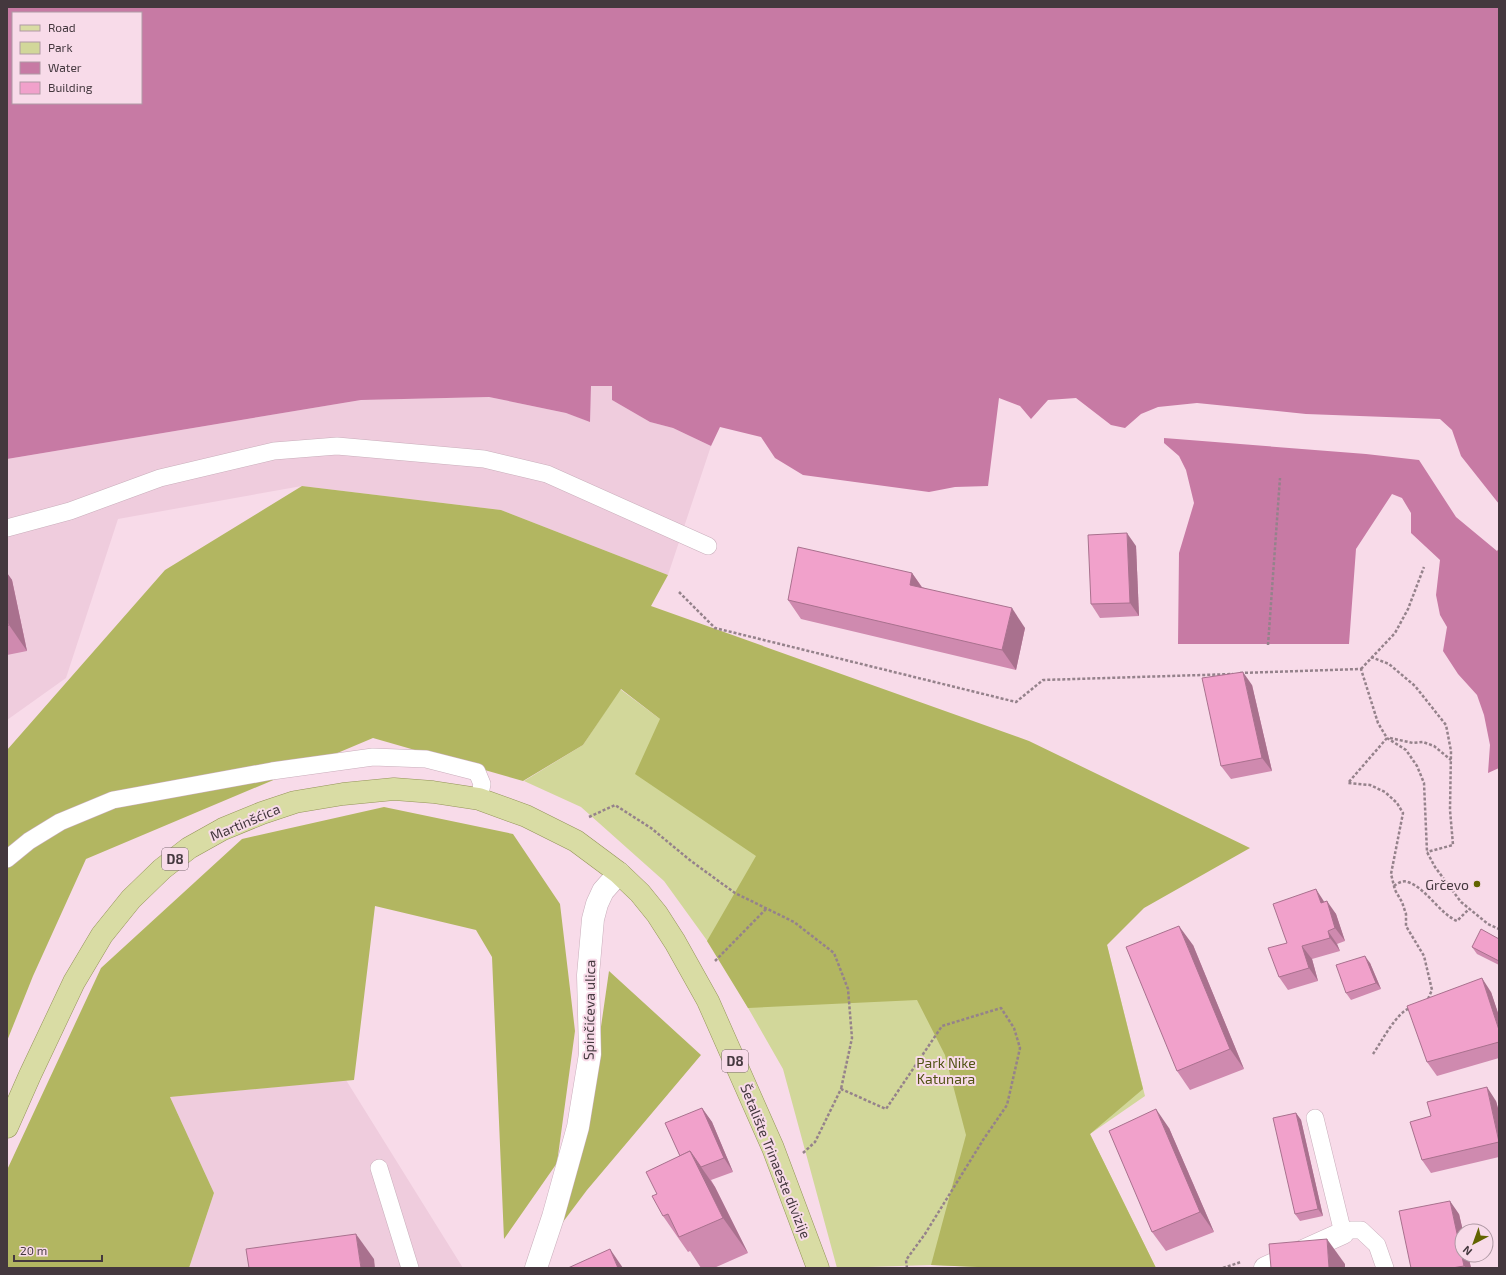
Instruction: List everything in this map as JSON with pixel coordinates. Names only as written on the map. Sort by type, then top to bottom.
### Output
[{"type":"main road","name":"Martinšćica","points":[[7,1127],[74,982],[102,935],[131,899],[162,869],[189,848],[223,829],[262,813],[295,802],[343,794],[394,789],[433,792],[479,799],[526,816],[576,841],[619,873]]},
{"type":"main road","name":"Šetalište Trinaeste divizije","points":[[619,873],[640,893],[657,914],[675,942],[708,1001],[773,1148],[818,1268]]},
{"type":"street","name":"Spinčićeva ulica","points":[[536,1268],[578,1127],[590,1054],[588,975],[593,919],[597,904],[603,891],[619,873]]},
{"type":"street","points":[[1266,1268],[1342,1233]]},
{"type":"lane","points":[[7,528],[70,512],[160,478],[274,451],[337,446],[484,459],[547,474],[708,546]]},
{"type":"lane","points":[[7,859],[29,841],[60,822],[113,800],[272,771],[373,757],[426,759],[477,772],[482,784],[479,799]]},
{"type":"lane","points":[[1315,1118],[1342,1233],[1351,1230],[1361,1230],[1378,1245],[1385,1268]]},
{"type":"lane","points":[[379,1168],[410,1268]]},
{"type":"path","points":[[1268,645],[1280,478]]},
{"type":"path","points":[[679,592],[715,628],[1016,702],[1042,680],[1361,669],[1395,633],[1403,621],[1424,567]]},
{"type":"path","points":[[1371,657],[1389,664],[1415,686],[1446,726],[1451,751],[1450,810],[1453,845],[1427,852]]},
{"type":"path","points":[[1361,669],[1378,723],[1387,738],[1406,750],[1417,766],[1424,783],[1427,852],[1435,867],[1461,902],[1488,924],[1499,929]]},
{"type":"path","points":[[1387,738],[1413,743],[1423,742],[1434,746],[1451,760]]},
{"type":"path","points":[[1387,738],[1348,782],[1370,785],[1385,792],[1398,803],[1403,814],[1391,874],[1394,890],[1402,902],[1406,914],[1406,926],[1424,956],[1432,990],[1430,997],[1427,1000]]},
{"type":"path","points":[[589,817],[615,805],[651,828],[691,861],[735,892],[794,922],[834,953],[848,989],[852,1038],[841,1089],[815,1142],[799,1156]]},
{"type":"path","points":[[1394,886],[1400,882],[1408,882],[1426,894],[1451,918],[1457,920],[1469,909]]},
{"type":"path","points":[[713,963],[767,908]]},
{"type":"path","points":[[841,1089],[886,1109],[942,1026],[1001,1008],[1014,1028],[1020,1048],[1007,1105],[983,1140],[925,1234],[906,1260],[907,1268]]},
{"type":"path","points":[[1373,1054],[1399,1015],[1405,1010],[1411,1008]]},
{"type":"shaded area","points":[[591,386],[612,386],[612,400],[650,422],[673,428],[711,446],[668,575],[501,510],[302,486],[118,519],[66,678],[7,720],[7,459],[361,400],[489,397],[566,413],[589,421]]},
{"type":"shaded area","points":[[346,1080],[463,1268],[189,1268],[214,1193],[170,1097]]},
{"type":"green space","points":[[302,486],[501,510],[668,575],[651,606],[1029,741],[1250,848],[1144,908],[1107,945],[1143,1089],[1090,1134],[1156,1268],[1002,1268],[931,1265],[966,1135],[945,1055],[917,1000],[748,1008],[707,941],[756,856],[635,774],[660,719],[621,689],[583,745],[523,781],[373,738],[86,859],[33,976],[7,1041],[7,750],[165,570]]},
{"type":"green space","name":"Park Nike Katunara","points":[[620,689],[897,897],[1107,945],[1145,1096],[1090,1134],[1156,1268],[1002,1268],[931,1265],[837,1268],[783,1069],[719,957],[664,881],[581,807],[524,781],[583,745]]},
{"type":"green space","points":[[384,807],[513,834],[560,904],[575,1031],[557,1163],[504,1239],[492,957],[476,930],[375,906],[354,1080],[170,1097],[214,1193],[189,1268],[7,1268],[7,1170],[101,968],[242,839]]},
{"type":"green space","points":[[609,971],[701,1055],[587,1190],[560,1226],[590,1103]]},
{"type":"water","points":[[7,7],[1499,7],[1499,504],[1461,456],[1452,430],[1440,419],[1306,414],[1197,403],[1158,407],[1141,414],[1125,428],[1111,425],[1076,398],[1048,400],[1031,419],[1020,406],[999,398],[988,486],[955,487],[929,492],[803,475],[775,458],[761,437],[720,427],[711,446],[673,428],[650,422],[612,400],[612,386],[591,386],[590,422],[566,413],[489,397],[361,400],[7,459]]},
{"type":"water","points":[[1164,438],[1366,454],[1419,460],[1456,517],[1497,551],[1499,548],[1499,768],[1488,773],[1490,745],[1484,715],[1477,695],[1458,674],[1443,651],[1447,627],[1440,615],[1436,595],[1440,560],[1411,533],[1411,513],[1402,498],[1392,494],[1356,549],[1349,644],[1178,644],[1179,553],[1194,503],[1186,470],[1179,456],[1164,443]]},
{"type":"building","points":[[1127,533],[1130,603],[1091,604],[1088,535]]},
{"type":"building","points":[[798,547],[912,573],[910,585],[1012,608],[1002,650],[788,600]]},
{"type":"building","points":[[1243,672],[1262,758],[1221,766],[1202,678]]},
{"type":"building","points":[[1316,889],[1321,903],[1327,901],[1335,928],[1328,931],[1330,938],[1302,946],[1309,968],[1279,977],[1268,948],[1287,943],[1273,904]]},
{"type":"building","points":[[1179,926],[1230,1049],[1177,1071],[1126,947]]},
{"type":"building","points":[[1481,929],[1499,939],[1499,961],[1472,947]]},
{"type":"building","points":[[1365,956],[1376,983],[1346,993],[1336,965]]},
{"type":"building","points":[[1482,978],[1499,1030],[1499,1042],[1427,1062],[1407,1006]]},
{"type":"building","points":[[1487,1087],[1499,1142],[1422,1160],[1410,1122],[1431,1116],[1427,1102]]},
{"type":"building","points":[[702,1108],[724,1158],[701,1167],[690,1151],[680,1156],[665,1123]]},
{"type":"building","points":[[1156,1109],[1200,1212],[1152,1232],[1109,1131]]},
{"type":"building","points":[[1296,1113],[1318,1209],[1295,1214],[1273,1118]]},
{"type":"building","points":[[690,1151],[723,1218],[679,1237],[668,1214],[663,1216],[652,1196],[657,1194],[646,1172]]},
{"type":"building","points":[[1450,1201],[1455,1223],[1454,1263],[1463,1263],[1464,1266],[1452,1268],[1411,1268],[1399,1211]]},
{"type":"building","points":[[356,1234],[361,1268],[249,1268],[246,1249]]},
{"type":"building","points":[[1327,1239],[1329,1268],[1271,1268],[1269,1244]]},
{"type":"building","points":[[610,1249],[618,1268],[568,1268]]},
{"type":"place","name":"Grčevo","points":[[1477,884]]}]
